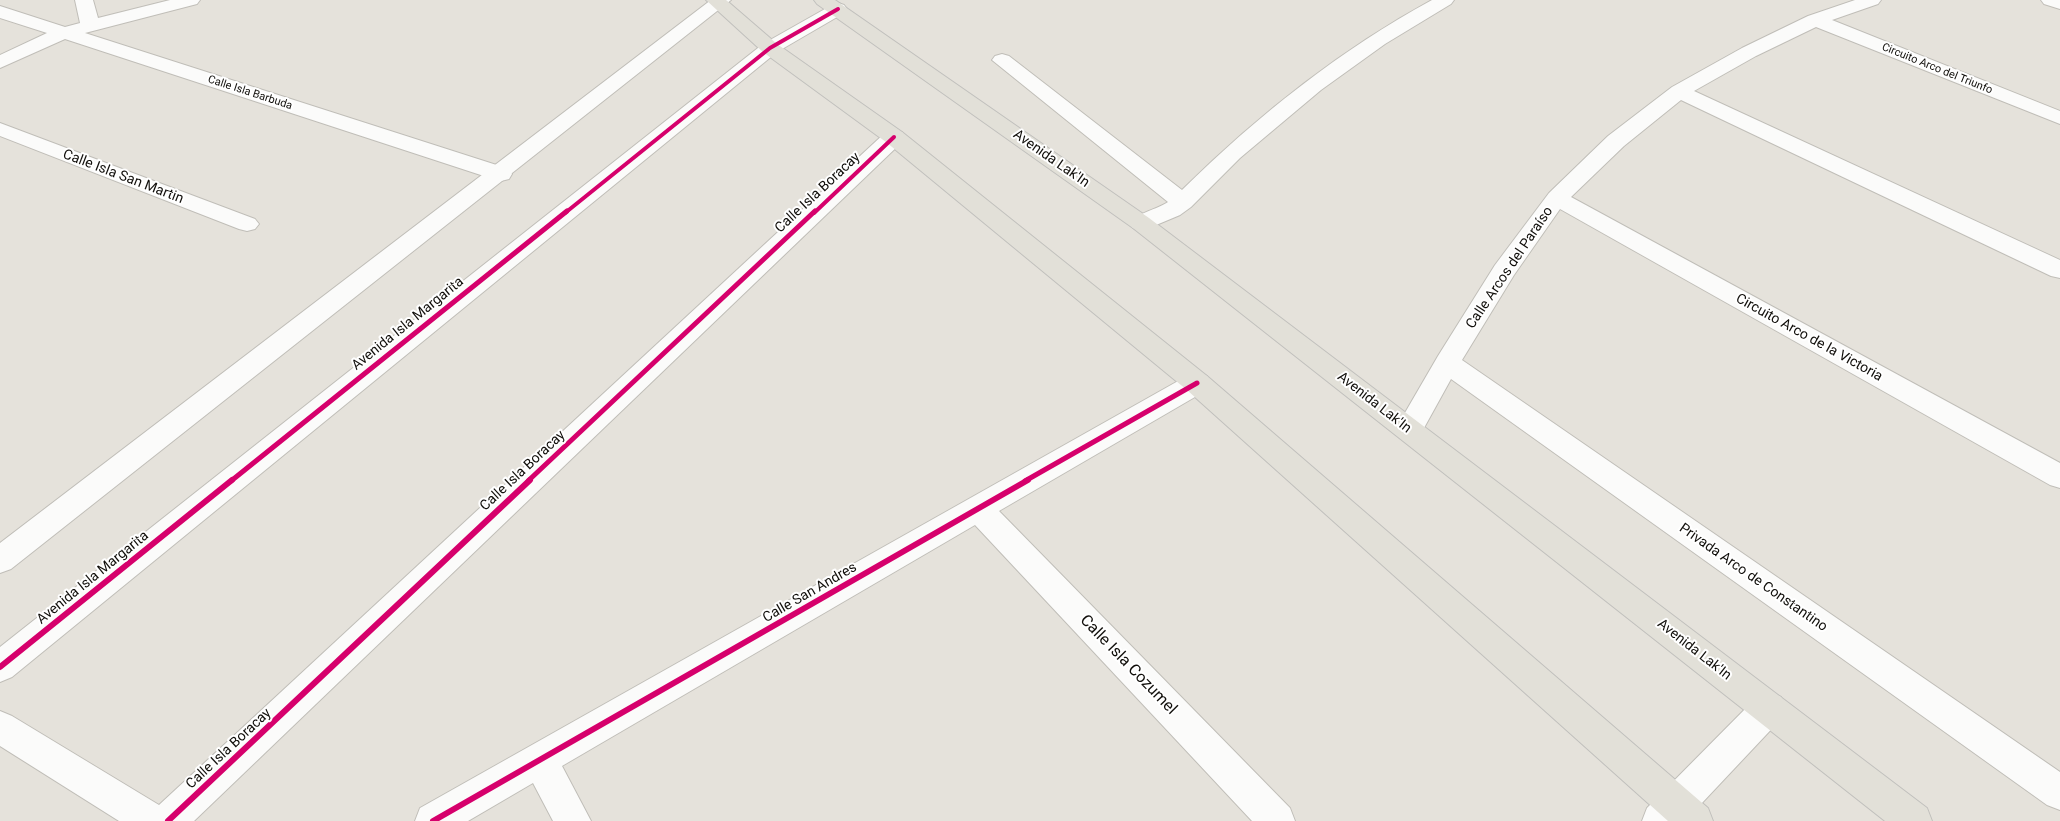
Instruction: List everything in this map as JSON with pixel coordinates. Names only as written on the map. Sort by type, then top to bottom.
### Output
[{"type":"main road","points":[[718,1],[770,48],[894,138],[1197,383],[1677,816]]},
{"type":"main road","name":"Avenida Lak'In","points":[[830,5],[1141,222],[1914,821]]},
{"type":"street","points":[[84,0],[90,26]]},
{"type":"street","points":[[0,62],[63,33],[191,0]]},
{"type":"street","points":[[1141,222],[1162,217],[1183,202],[1208,176],[1275,117],[1365,48],[1415,16],[1445,0]]},
{"type":"street","name":"Calle Arcos del Paraíso","points":[[1409,430],[1447,363],[1504,271],[1557,198],[1616,141],[1680,91],[1749,52],[1815,20],[1872,0]]},
{"type":"street","points":[[2050,0],[2060,4]]},
{"type":"street","points":[[0,560],[500,174],[718,1]]},
{"type":"street","name":"Avenida Isla Margarita","points":[[0,667],[770,48],[830,5]]},
{"type":"street","name":"Calle Isla Barbuda","points":[[0,12],[500,174]]},
{"type":"street","name":"Circuito Arco del Triunfo","points":[[1815,20],[2060,118]]},
{"type":"street","points":[[1002,60],[1183,202]]},
{"type":"street","points":[[1680,91],[2060,270]]},
{"type":"street","name":"Calle Isla San Martin","points":[[0,129],[247,224]]},
{"type":"street","name":"Calle Isla Boracay","points":[[168,821],[894,138]]},
{"type":"street","name":"Circuito Arco de la Victoria","points":[[1557,198],[2060,477]]},
{"type":"street","name":"Privada Arco de Constantino","points":[[1447,363],[2060,793]]},
{"type":"street","name":"Calle San Andres","points":[[433,821],[1197,383]]},
{"type":"street","name":"Calle Isla Cozumel","points":[[979,509],[1276,821]]},
{"type":"street","points":[[1677,816],[1769,708]]},
{"type":"street","points":[[0,727],[152,821]]},
{"type":"street","points":[[540,760],[574,821]]},
{"type":"cycle path","points":[[0,667],[770,48],[838,9]]},
{"type":"cycle path","points":[[168,821],[894,137]]},
{"type":"cycle path","points":[[433,821],[1197,383]]}]
